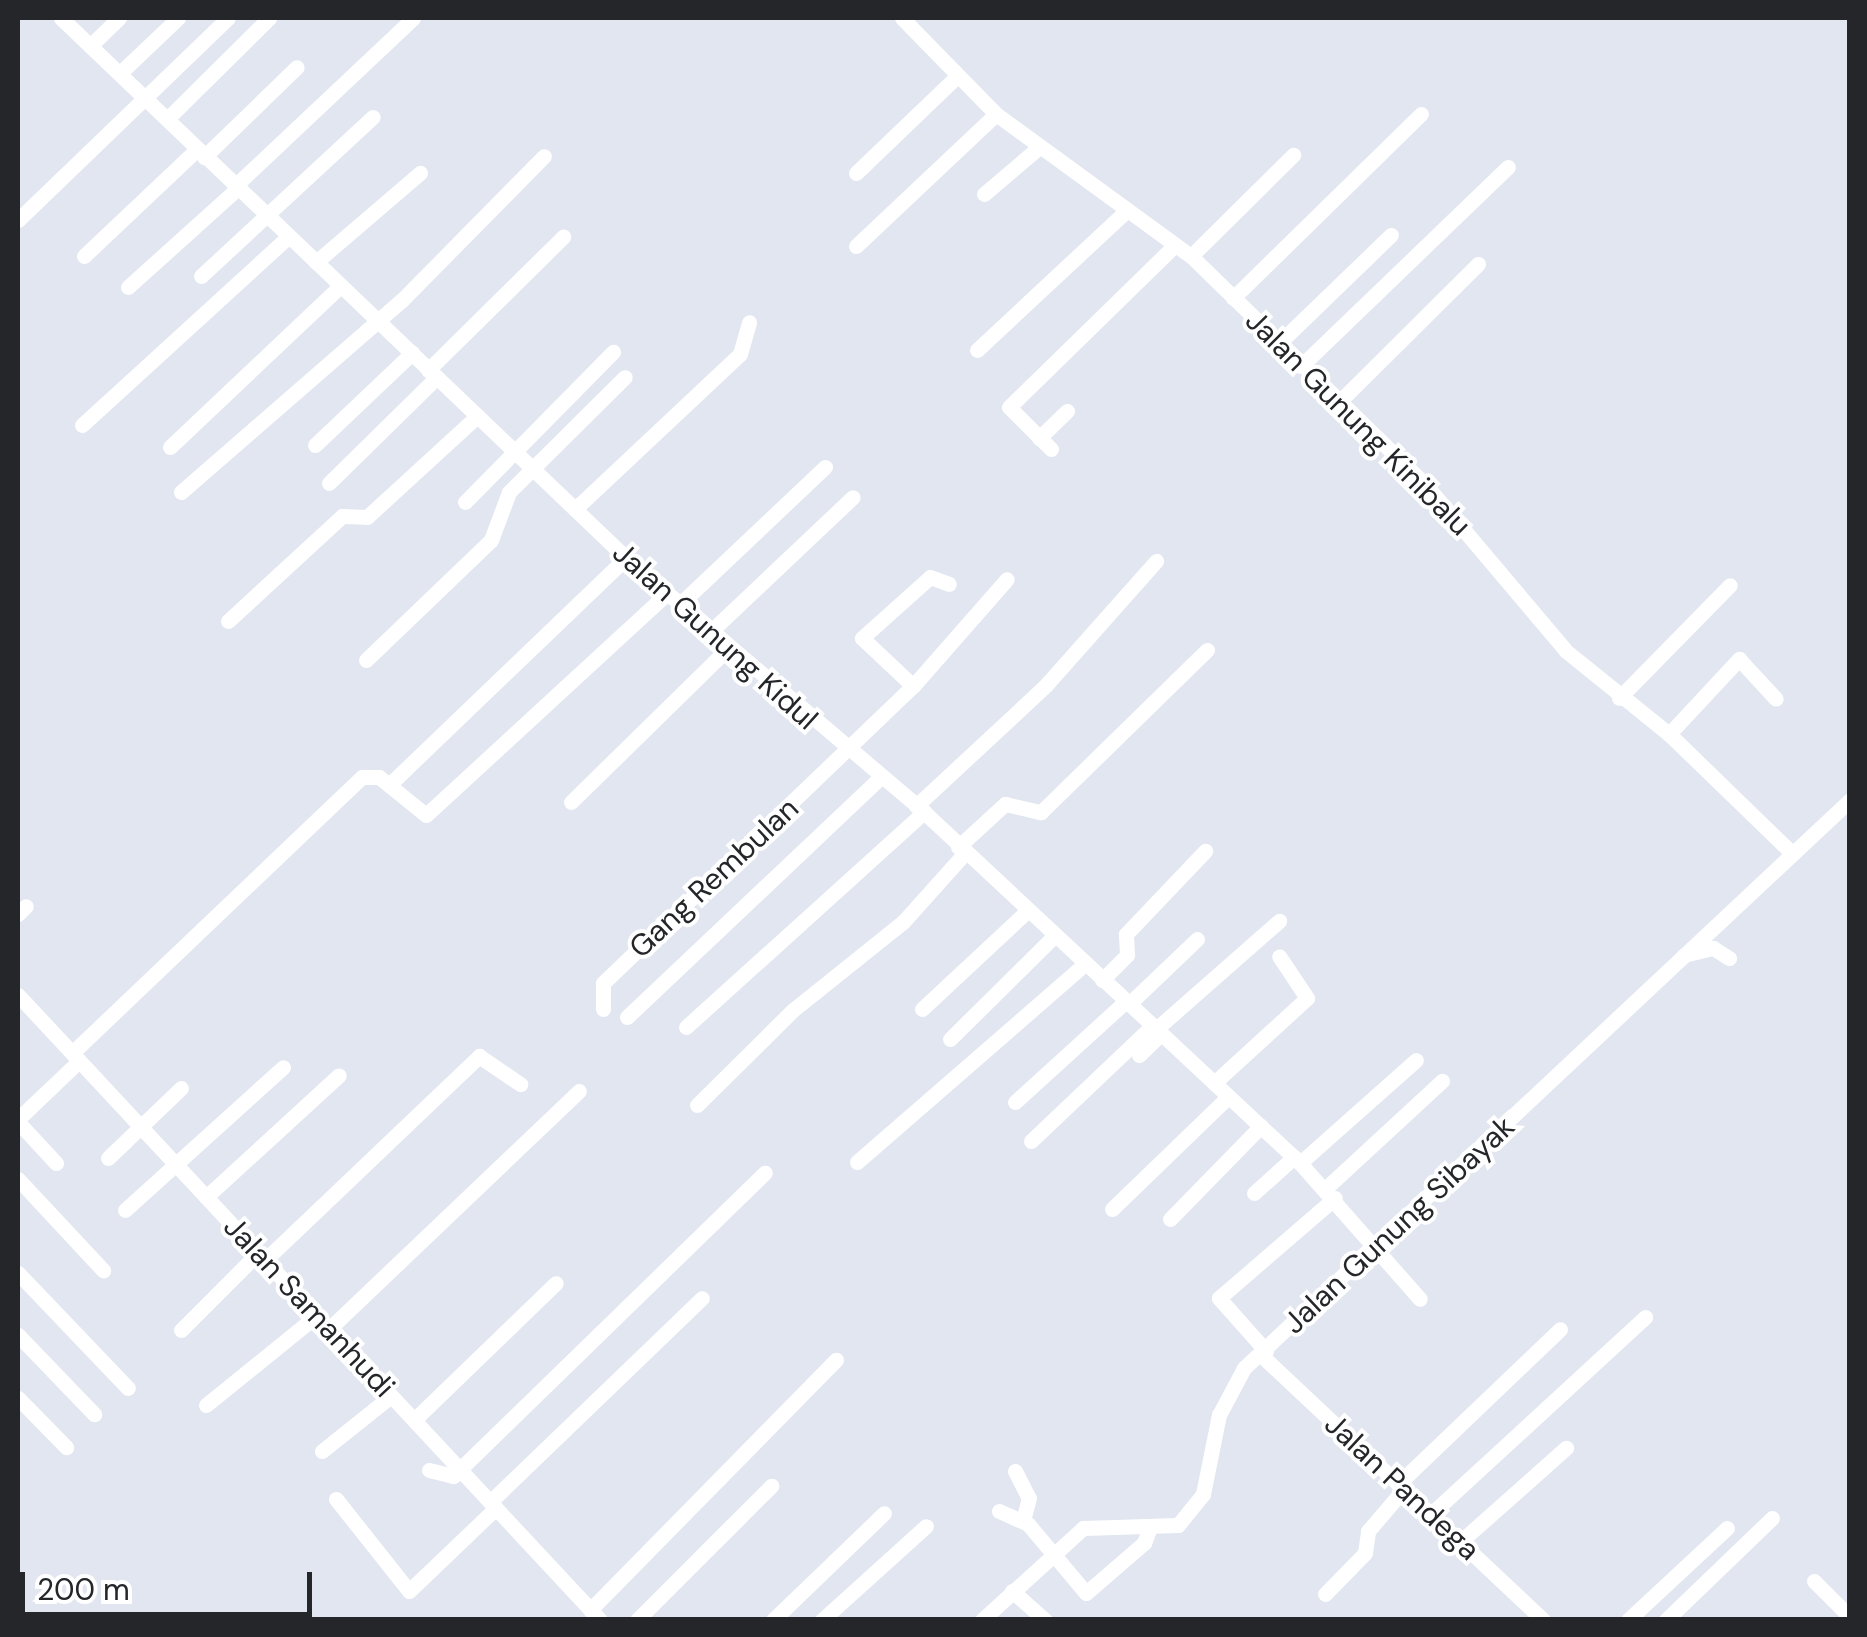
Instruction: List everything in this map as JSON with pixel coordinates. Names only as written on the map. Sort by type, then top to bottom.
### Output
[{"type":"street","name":"Jalan Gunung Kidul","points":[[62,18],[512,452],[708,634],[846,752],[920,809],[1261,1126],[1378,1244],[1420,1299]]},
{"type":"street","points":[[91,45],[119,18]]},
{"type":"street","points":[[120,73],[178,18]]},
{"type":"street","points":[[18,220],[228,18]]},
{"type":"street","points":[[167,120],[269,18]]},
{"type":"street","points":[[128,287],[413,18]]},
{"type":"street","name":"Jalan Gunung Kinibalu","points":[[902,18],[996,114],[1191,256],[1339,402],[1619,698],[1670,734],[1792,853]]},
{"type":"street","points":[[84,256],[297,67]]},
{"type":"street","points":[[856,173],[956,76]]},
{"type":"street","points":[[856,246],[996,114]]},
{"type":"street","points":[[1233,298],[1422,114]]},
{"type":"street","points":[[201,276],[269,218],[373,118]]},
{"type":"street","points":[[984,194],[1038,148]]},
{"type":"street","points":[[181,492],[378,322],[544,156]]},
{"type":"street","points":[[1191,256],[1293,156]]},
{"type":"street","points":[[1301,366],[1508,166]]},
{"type":"street","points":[[316,262],[420,172]]},
{"type":"street","points":[[977,350],[1127,210]]},
{"type":"street","points":[[1278,344],[1391,235]]},
{"type":"street","points":[[82,424],[288,236]]},
{"type":"street","points":[[329,483],[563,237]]},
{"type":"street","points":[[1067,411],[1045,443],[1009,407],[1175,246]]},
{"type":"street","points":[[1339,402],[1478,264]]},
{"type":"street","points":[[170,447],[340,286]]},
{"type":"street","points":[[575,509],[740,354],[749,322]]},
{"type":"street","points":[[466,502],[613,352]]},
{"type":"street","points":[[315,444],[412,353]]},
{"type":"street","points":[[366,660],[492,540],[509,492],[625,378]]},
{"type":"street","points":[[228,621],[342,516],[367,517],[476,417]]},
{"type":"street","points":[[56,1163],[18,1121],[76,1057],[358,781],[372,775],[417,813],[431,812],[825,467]]},
{"type":"street","points":[[708,634],[854,497]]},
{"type":"street","points":[[389,786],[626,558]]},
{"type":"street","points":[[686,1027],[920,809],[1046,685],[1156,561]]},
{"type":"street","points":[[912,686],[862,638],[930,577],[949,584]]},
{"type":"street","name":"Gang Rembulan","points":[[603,1009],[604,983],[912,686],[1007,580]]},
{"type":"street","points":[[1619,698],[1730,584]]},
{"type":"street","points":[[571,802],[726,650]]},
{"type":"street","points":[[697,1105],[792,1010],[903,922],[1004,804],[1041,812],[1207,650]]},
{"type":"street","points":[[1670,734],[1738,659],[1776,699]]},
{"type":"street","points":[[627,1017],[880,778]]},
{"type":"street","name":"Jalan Gunung Sibayak","points":[[982,1620],[1051,1554],[1090,1525],[1178,1525],[1197,1503],[1224,1402],[1264,1353],[1850,800]]},
{"type":"street","points":[[1102,980],[1127,955],[1126,934],[1205,851]]},
{"type":"street","points":[[922,1009],[1028,910]]},
{"type":"street","points":[[1031,1141],[1279,921]]},
{"type":"street","points":[[950,1039],[1055,936]]},
{"type":"street","points":[[1015,1102],[1197,939]]},
{"type":"street","points":[[1684,955],[1713,948],[1729,958]]},
{"type":"street","points":[[1214,1084],[1307,998],[1279,956]]},
{"type":"street","points":[[857,1162],[1086,963]]},
{"type":"street","name":"Jalan Samanhudi","points":[[18,994],[595,1614]]},
{"type":"street","points":[[1139,1054],[1156,1030]]},
{"type":"street","points":[[181,1330],[479,1056],[520,1084]]},
{"type":"street","points":[[1254,1193],[1416,1060]]},
{"type":"street","points":[[125,1210],[283,1067]]},
{"type":"street","points":[[206,1197],[339,1075]]},
{"type":"street","points":[[1331,1193],[1442,1081]]},
{"type":"street","points":[[108,1158],[181,1088]]},
{"type":"street","points":[[329,1329],[578,1091]]},
{"type":"street","points":[[1112,1209],[1228,1096]]},
{"type":"street","points":[[1170,1219],[1261,1126]]},
{"type":"street","points":[[428,1470],[450,1478],[765,1172]]},
{"type":"street","points":[[18,1179],[103,1270]]},
{"type":"street","name":"Jalan Pandega","points":[[1331,1193],[1218,1298],[1264,1353],[1543,1620]]},
{"type":"street","points":[[18,1273],[128,1388]]},
{"type":"street","points":[[414,1420],[556,1283]]},
{"type":"street","points":[[336,1499],[409,1591],[702,1298]]},
{"type":"street","points":[[206,1405],[316,1316]]},
{"type":"street","points":[[1431,1514],[1645,1318]]},
{"type":"street","points":[[1325,1594],[1401,1487],[1560,1330]]},
{"type":"street","points":[[18,1335],[94,1414]]},
{"type":"street","points":[[595,1614],[836,1360]]},
{"type":"street","points":[[322,1452],[391,1396]]},
{"type":"street","points":[[18,1398],[66,1448]]},
{"type":"street","points":[[1460,1542],[1566,1448]]},
{"type":"street","points":[[1015,1472],[1028,1492],[1023,1520]]},
{"type":"street","points":[[637,1620],[771,1486]]},
{"type":"street","points":[[999,1511],[1023,1520],[1086,1593],[1144,1544],[1150,1526]]},
{"type":"street","points":[[773,1620],[884,1514]]},
{"type":"street","points":[[1666,1620],[1772,1518]]},
{"type":"street","points":[[822,1620],[926,1526]]},
{"type":"street","points":[[1628,1620],[1727,1528]]},
{"type":"street","points":[[1814,1580],[1845,1613]]},
{"type":"street","points":[[1012,1592],[1045,1620]]}]
